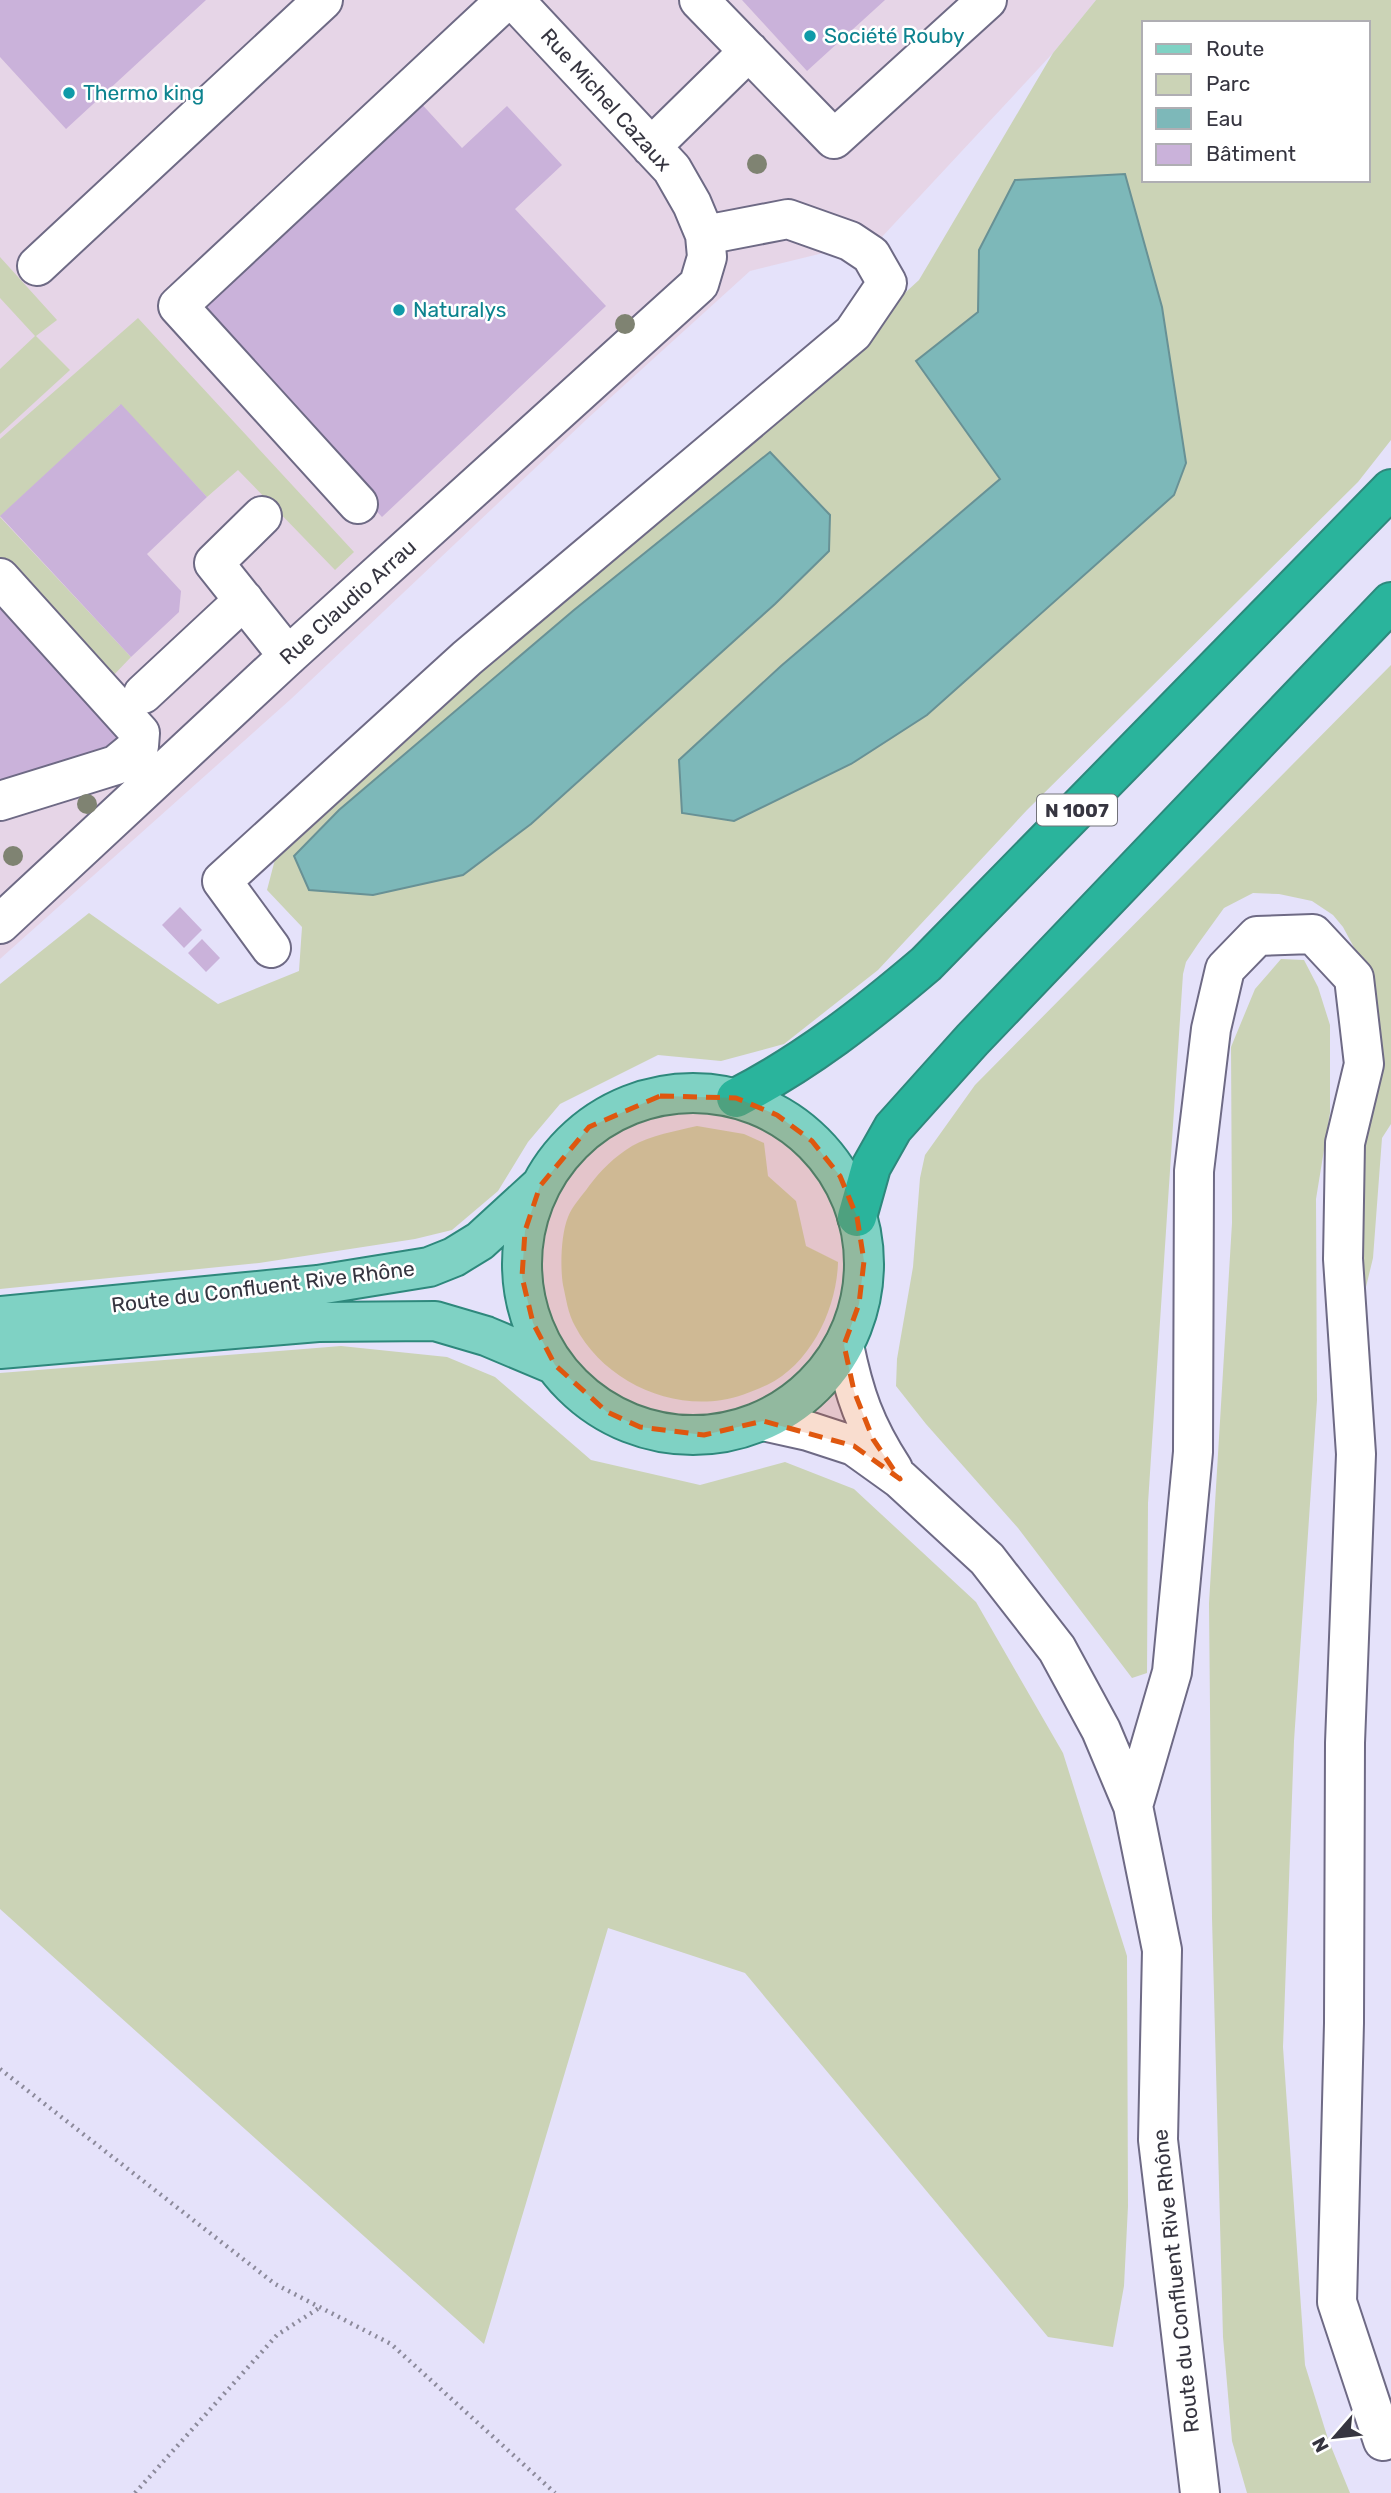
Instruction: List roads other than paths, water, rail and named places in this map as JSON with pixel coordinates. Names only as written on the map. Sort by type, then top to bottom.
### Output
[{"type":"highway","name":"N 1007","points":[[736,1098],[768,1082],[819,1050],[866,1016],[926,964],[1391,489]]},
{"type":"highway","points":[[857,1217],[871,1167],[893,1128],[972,1040],[1391,602]]},
{"type":"main road","points":[[698,1093],[736,1098],[777,1115],[812,1142],[840,1176],[857,1217],[864,1261],[859,1304],[844,1345],[823,1376],[795,1402],[763,1421],[734,1431],[704,1435],[674,1435],[640,1427],[607,1412],[579,1391],[555,1365],[533,1323],[522,1277],[525,1231],[540,1186],[562,1154],[589,1127],[623,1108],[660,1096],[698,1093]]},
{"type":"main road","name":"Route du Confluent Rive Rhône","points":[[0,1316],[318,1285],[429,1267],[454,1257],[480,1241],[540,1186]]},
{"type":"main road","name":"Route du Confluent Rive Rhône","points":[[0,1349],[318,1322],[435,1321],[486,1336],[555,1365]]},
{"type":"street","points":[[37,266],[323,0]]},
{"type":"street","points":[[358,504],[178,306],[506,0]]},
{"type":"street","name":"Rue Michel Cazaux","points":[[514,0],[672,169],[692,204],[705,235],[707,257],[699,284]]},
{"type":"street","points":[[699,0],[834,139],[987,0]]},
{"type":"street","points":[[651,147],[749,51]]},
{"type":"street","points":[[271,948],[222,881],[467,658],[853,333],[887,283],[871,255],[850,241],[789,219],[705,235]]},
{"type":"street","name":"Rue Claudio Arrau","points":[[0,924],[288,656],[699,284]]},
{"type":"street","points":[[262,516],[214,563],[288,656]]},
{"type":"street","points":[[0,578],[140,733],[139,746],[116,765],[0,801]]},
{"type":"street","points":[[143,694],[244,600]]},
{"type":"street","points":[[1133,1806],[1172,1672],[1193,1452],[1194,1171],[1211,1029],[1225,970],[1257,936],[1313,934],[1354,978],[1364,1064],[1345,1143],[1343,1259],[1356,1454],[1345,1744],[1344,2022],[1337,2302],[1383,2441]]},
{"type":"street","name":"Route du Confluent Rive Rhône","points":[[844,1345],[854,1391],[873,1438],[900,1479]]},
{"type":"street","name":"Route du Confluent Rive Rhône","points":[[763,1421],[808,1431],[853,1446],[900,1479],[987,1559],[1058,1649],[1101,1730],[1133,1806],[1162,1950],[1158,2140],[1200,2493]]},
{"type":"water","points":[[1125,174],[1162,307],[1186,463],[1174,495],[927,715],[851,764],[734,821],[682,813],[679,760],[781,666],[1000,479],[916,361],[978,312],[979,250],[1015,180]]},
{"type":"water","points":[[770,452],[830,515],[829,551],[775,604],[531,824],[463,875],[373,895],[309,890],[294,856],[339,810],[574,610]]},
{"type":"place","name":"Société Rouby","points":[[810,36]]},
{"type":"place","name":"Thermo king","points":[[69,93]]},
{"type":"place","name":"Naturalys","points":[[399,310]]}]
